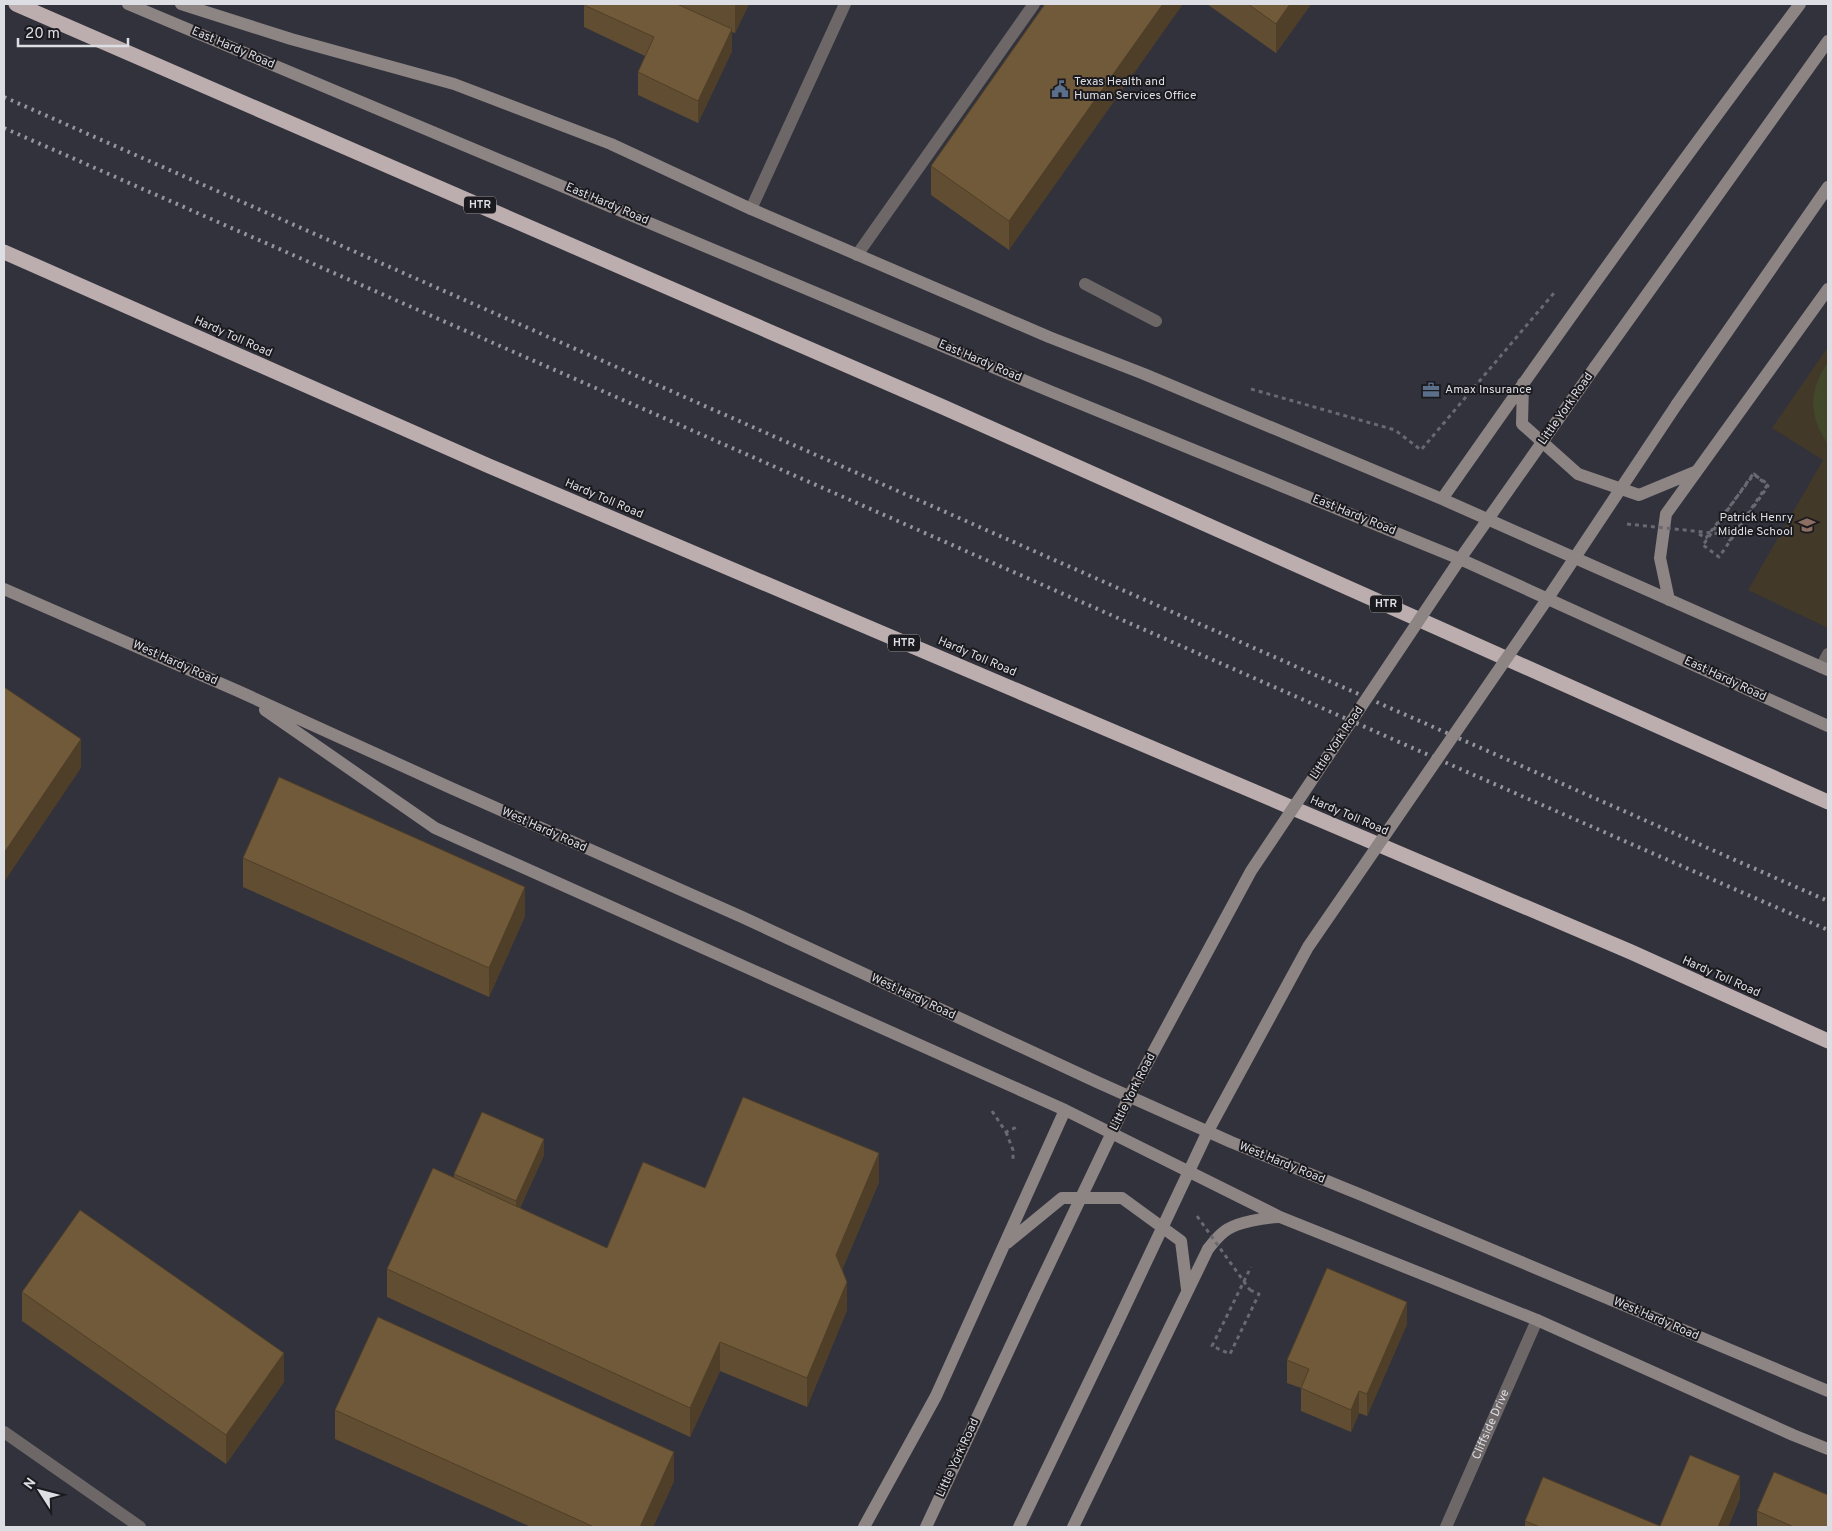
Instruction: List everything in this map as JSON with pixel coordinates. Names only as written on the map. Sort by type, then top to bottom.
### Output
[{"type":"highway","name":"HTR","points":[[16,4],[934,403],[1828,802]]},
{"type":"highway","name":"Hardy Toll Road","points":[[4,252],[489,466],[1603,941],[1828,1042]]},
{"type":"main road","name":"East Hardy Road","points":[[128,4],[1052,392],[1460,559],[1828,726]]},
{"type":"main road","points":[[181,4],[291,39],[454,84],[610,144],[751,209],[1049,337],[1144,374],[1442,499],[1825,669]]},
{"type":"main road","points":[[1442,499],[1720,109],[1800,4]]},
{"type":"main road","name":"Little York Road","points":[[926,1527],[1129,1097],[1251,871],[1460,559],[1828,41]]},
{"type":"main road","points":[[1019,1527],[1208,1131],[1308,947],[1548,598],[1677,404],[1828,187]]},
{"type":"main road","points":[[1669,600],[1660,558],[1666,514],[1828,289]]},
{"type":"main road","points":[[1523,383],[1522,424],[1578,474],[1639,495],[1697,471]]},
{"type":"main road","name":"West Hardy Road","points":[[4,588],[742,917],[1129,1097],[1828,1391]]},
{"type":"main road","points":[[238,691],[435,828],[1065,1110],[1280,1217],[1538,1320],[1828,1449]]},
{"type":"main road","points":[[864,1527],[936,1396],[1065,1110]]},
{"type":"main road","points":[[1003,1246],[1062,1198],[1122,1198],[1181,1241],[1187,1289]]},
{"type":"main road","points":[[1073,1527],[1208,1249],[1218,1236],[1229,1228],[1263,1218],[1280,1217]]},
{"type":"street","points":[[751,209],[845,4]]},
{"type":"street","points":[[857,255],[1034,4]]},
{"type":"street","points":[[1086,284],[1156,321]]},
{"type":"street","points":[[1825,669],[1828,654]]},
{"type":"street","name":"Cliffside Drive","points":[[1446,1527],[1538,1320]]},
{"type":"street","points":[[4,1432],[140,1527]]},
{"type":"path","points":[[1244,386],[1395,430],[1421,450],[1556,290]]},
{"type":"path","points":[[1621,532],[1627,524],[1694,531],[1703,532],[1713,533],[1722,534],[1730,540],[1768,484],[1753,474],[1725,513],[1714,529],[1708,537],[1703,545],[1719,557],[1768,486],[1754,474],[1706,538],[1699,534]]},
{"type":"path","points":[[992,1111],[1006,1132],[1013,1150],[1012,1170]]},
{"type":"path","points":[[1006,1132],[1018,1126]]},
{"type":"path","points":[[1200,1208],[1197,1216],[1240,1275],[1245,1282],[1250,1290],[1258,1294],[1230,1354],[1212,1346],[1220,1328],[1225,1319],[1242,1284],[1246,1275],[1251,1266]]},
{"type":"shaded area","name":"Patrick Henry Middle School","points":[[1828,347],[1828,628],[1748,590],[1823,460],[1772,428]]},
{"type":"green space","points":[[1828,362],[1828,444],[1821,434],[1814,413],[1813,403],[1817,383]]},
{"type":"building","points":[[584,4],[677,4],[732,29],[698,101],[638,72],[654,37]]},
{"type":"building","points":[[1045,4],[1163,4],[1009,221],[931,166]]},
{"type":"building","points":[[1248,4],[1290,4],[1276,24]]},
{"type":"building","points":[[4,687],[81,739],[4,853]]},
{"type":"building","points":[[279,777],[525,887],[489,968],[243,858]]},
{"type":"building","points":[[743,1097],[879,1153],[836,1255],[847,1282],[807,1378],[720,1342],[690,1408],[387,1269],[433,1168],[607,1248],[643,1162],[705,1188]]},
{"type":"building","points":[[482,1112],[544,1139],[516,1201],[454,1174]]},
{"type":"building","points":[[80,1210],[284,1353],[226,1435],[22,1292]]},
{"type":"building","points":[[1327,1268],[1407,1302],[1367,1394],[1359,1391],[1351,1410],[1301,1388],[1309,1369],[1287,1360]]},
{"type":"building","points":[[378,1317],[674,1452],[640,1527],[594,1527],[335,1410]]},
{"type":"building","points":[[1690,1455],[1740,1476],[1718,1527],[1540,1527],[1525,1521],[1543,1477],[1660,1526]]},
{"type":"building","points":[[1774,1472],[1828,1495],[1828,1527],[1794,1527],[1757,1511]]},
{"type":"railway","points":[[4,97],[1828,901]]},
{"type":"railway","points":[[4,128],[1828,930]]},
{"type":"place","name":"Texas Health and Human Services Office","points":[[1060,89]]},
{"type":"place","name":"Amax Insurance","points":[[1431,390]]},
{"type":"place","name":"Patrick Henry Middle School","points":[[1807,525]]}]
